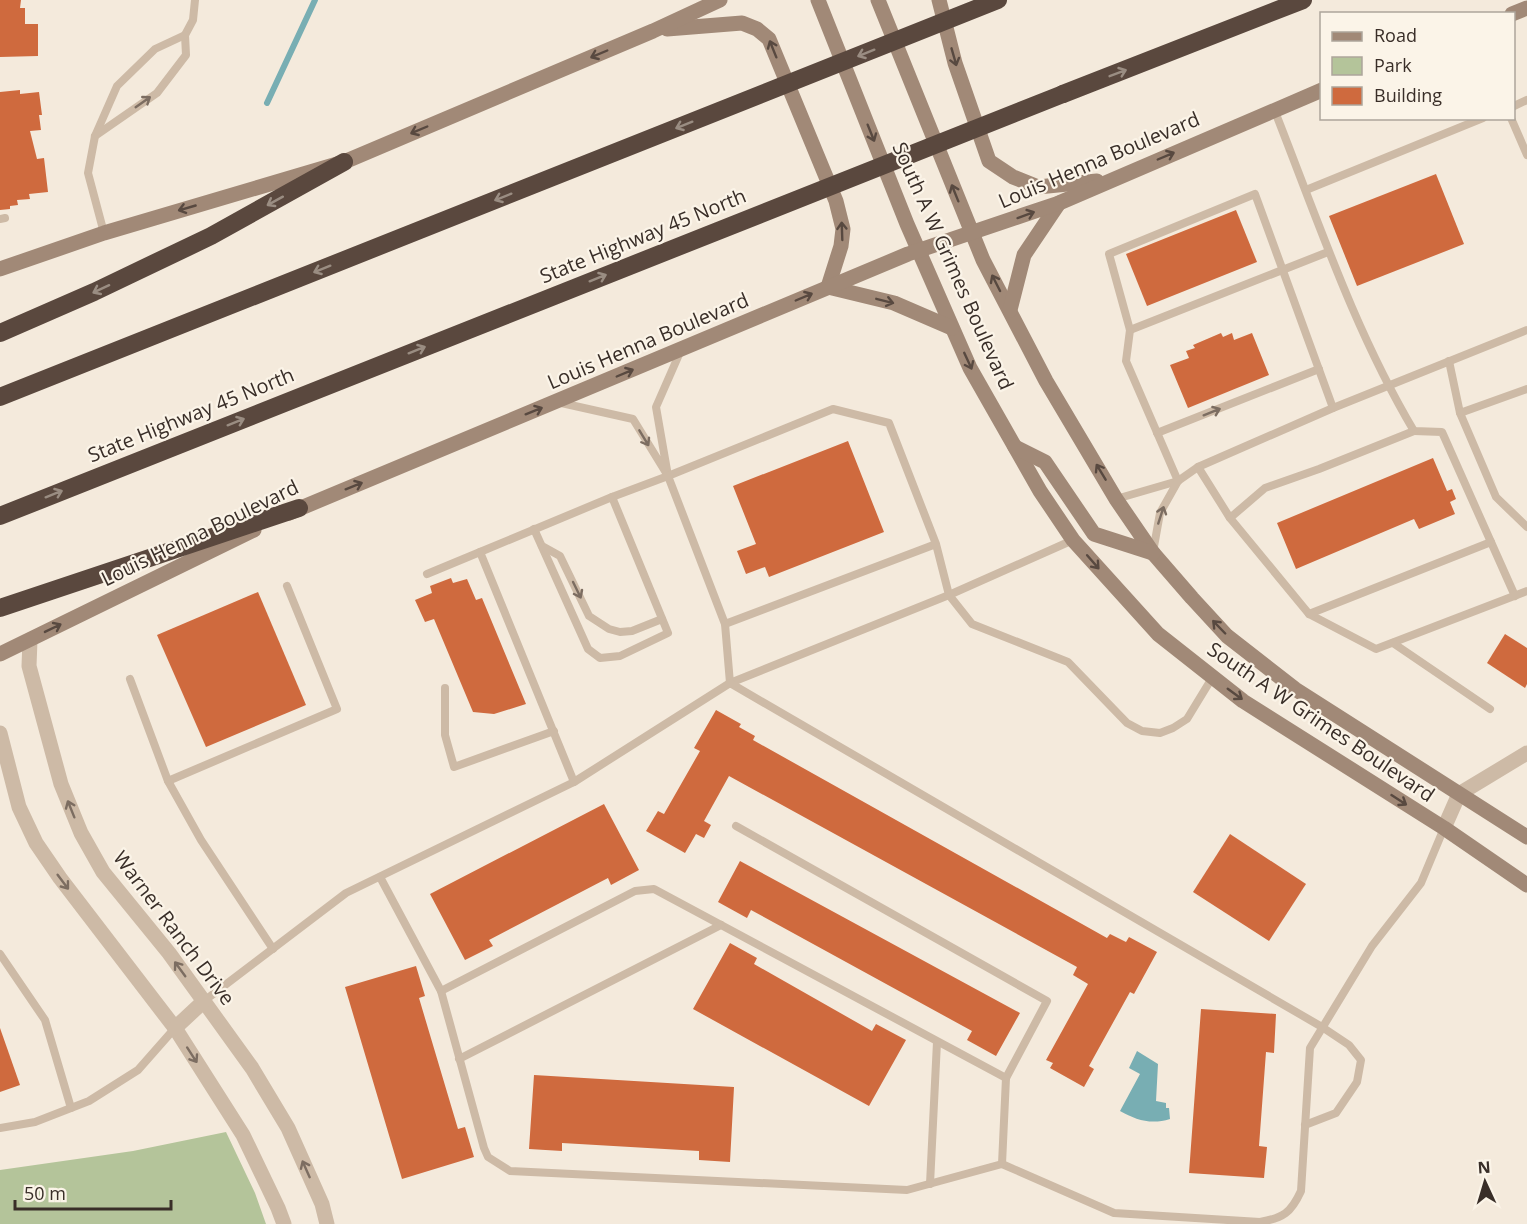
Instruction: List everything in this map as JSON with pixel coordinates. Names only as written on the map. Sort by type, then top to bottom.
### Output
[{"type":"highway","points":[[0,397],[998,0]]},
{"type":"highway","name":"State Highway 45 North","points":[[0,516],[1303,0]]},
{"type":"highway","points":[[0,333],[94,292],[211,236],[344,162]]},
{"type":"highway","points":[[0,608],[299,508]]},
{"type":"main road","name":"South A W Grimes Boulevard","points":[[818,0],[918,251],[970,368],[1040,491],[1073,540],[1158,634],[1212,678],[1253,707],[1444,828],[1527,885]]},
{"type":"main road","name":"South A W Grimes Boulevard","points":[[878,0],[983,260],[1046,381],[1116,499],[1153,552],[1227,636],[1286,682],[1527,837]]},
{"type":"main road","points":[[939,0],[955,63],[989,161],[1013,177],[1038,187],[1112,179]]},
{"type":"main road","points":[[0,269],[104,232],[344,162],[653,31],[712,2]]},
{"type":"main road","points":[[653,31],[742,23],[757,29],[769,39],[836,201],[843,229],[841,246],[828,287],[894,303],[952,328]]},
{"type":"main road","name":"Louis Henna Boulevard","points":[[0,654],[299,508],[828,287],[918,251],[1059,203],[1320,91]]},
{"type":"main road","points":[[1010,310],[1024,255],[1059,203]]},
{"type":"main road","points":[[1015,447],[1045,462],[1094,534],[1153,552]]},
{"type":"street","name":"Warner Ranch Drive","points":[[30,640],[29,666],[61,784],[81,833],[103,872],[169,953],[252,1068],[288,1128],[322,1204],[327,1224]]},
{"type":"street","points":[[0,733],[19,807],[36,843],[60,878],[175,1028],[243,1135],[284,1224]]},
{"type":"street","points":[[1444,828],[1459,794],[1527,753]]},
{"type":"street","points":[[175,1028],[204,1001]]},
{"type":"lane","points":[[95,136],[157,93],[186,55],[185,35],[193,20],[195,0]]},
{"type":"lane","points":[[104,232],[88,173],[95,136],[117,86],[155,49],[185,35]]},
{"type":"lane","points":[[1274,109],[1328,252],[1388,387],[1414,431]]},
{"type":"lane","points":[[1306,190],[1478,120]]},
{"type":"lane","points":[[1512,120],[1527,156]]},
{"type":"lane","points":[[1178,481],[1126,361],[1130,330],[1109,254],[1255,194],[1333,408]]},
{"type":"lane","points":[[1130,330],[1328,252]]},
{"type":"lane","points":[[1116,499],[1178,481],[1198,467],[1333,408],[1527,330]]},
{"type":"lane","points":[[668,477],[656,407],[681,350]]},
{"type":"lane","points":[[1449,361],[1460,413],[1496,497],[1527,527]]},
{"type":"lane","points":[[1157,433],[1319,369]]},
{"type":"lane","points":[[1460,413],[1527,389]]},
{"type":"lane","points":[[557,402],[633,419],[668,477],[725,624],[730,683]]},
{"type":"lane","points":[[427,574],[833,409],[889,423],[936,544],[949,595],[972,624],[1068,662],[1127,723],[1142,731],[1160,733],[1187,719],[1212,678]]},
{"type":"lane","points":[[1230,518],[1265,488],[1319,470],[1414,431],[1442,432],[1515,596]]},
{"type":"lane","points":[[1198,467],[1230,518],[1309,614],[1376,649],[1527,591]]},
{"type":"lane","points":[[1153,552],[1160,513],[1178,481]]},
{"type":"lane","points":[[534,529],[588,649],[600,658],[620,656],[668,633],[612,497]]},
{"type":"lane","points":[[204,1001],[346,893],[574,782],[730,683],[949,595],[1073,540]]},
{"type":"lane","points":[[1309,614],[1491,542]]},
{"type":"lane","points":[[725,624],[936,544]]},
{"type":"lane","points":[[542,546],[561,556],[589,616],[609,629],[620,632],[632,631],[662,619]]},
{"type":"lane","points":[[480,552],[574,782]]},
{"type":"lane","points":[[168,781],[337,709],[287,586]]},
{"type":"lane","points":[[1393,643],[1490,709]]},
{"type":"lane","points":[[130,679],[168,781],[201,840],[273,949]]},
{"type":"lane","points":[[730,683],[1322,1027],[1349,1045],[1361,1060],[1357,1082],[1336,1113],[1305,1125]]},
{"type":"lane","points":[[445,688],[445,735],[454,767],[554,731]]},
{"type":"lane","points":[[736,826],[1047,1001],[1006,1078],[1002,1164]]},
{"type":"lane","points":[[380,877],[441,991],[484,1148],[488,1157],[510,1171],[907,1190],[1002,1164],[1114,1213],[1260,1222],[1279,1219],[1294,1206],[1301,1191],[1310,1047],[1372,946],[1421,883],[1444,828]]},
{"type":"lane","points":[[441,991],[635,891],[654,890],[1006,1078]]},
{"type":"lane","points":[[459,1059],[721,925]]},
{"type":"lane","points":[[0,954],[45,1020],[71,1108]]},
{"type":"lane","points":[[0,1128],[35,1122],[89,1101],[138,1070],[175,1028]]},
{"type":"lane","points":[[930,1184],[937,1042]]},
{"type":"green space","points":[[226,1132],[255,1193],[266,1224],[0,1224],[0,1170],[133,1151]]},
{"type":"water","points":[[1137,1051],[1158,1064],[1156,1101],[1166,1103],[1170,1119],[1156,1122],[1144,1121],[1120,1111],[1140,1074],[1129,1068]]},
{"type":"building","points":[[0,0],[21,0],[20,8],[25,8],[25,24],[38,24],[38,56],[0,57]]},
{"type":"building","points":[[20,90],[20,94],[39,92],[41,130],[30,131],[37,159],[44,158],[48,192],[29,194],[30,199],[17,200],[18,205],[0,210],[0,92]]},
{"type":"building","points":[[1436,174],[1464,244],[1357,286],[1329,216]]},
{"type":"building","points":[[1236,210],[1257,262],[1147,306],[1126,254]]},
{"type":"building","points":[[1221,333],[1223,337],[1232,333],[1234,340],[1252,333],[1269,375],[1188,408],[1170,365],[1189,358],[1186,351],[1195,348],[1193,345]]},
{"type":"building","points":[[848,441],[884,532],[769,577],[765,567],[746,574],[737,551],[756,544],[733,486]]},
{"type":"building","points":[[1433,458],[1447,491],[1452,489],[1456,499],[1450,502],[1455,514],[1419,529],[1414,519],[1296,569],[1277,523]]},
{"type":"building","points":[[451,578],[453,583],[467,579],[476,600],[482,598],[526,704],[494,714],[473,712],[434,619],[425,622],[415,600],[432,593],[430,586]]},
{"type":"building","points":[[258,592],[306,705],[206,747],[157,635]]},
{"type":"building","points":[[1505,634],[1527,648],[1525,688],[1487,663]]},
{"type":"building","points":[[716,710],[741,724],[739,727],[755,736],[753,740],[1107,938],[1110,934],[1126,942],[1129,937],[1157,952],[1134,994],[1130,992],[1089,1066],[1094,1069],[1084,1087],[1050,1068],[1053,1063],[1046,1060],[1088,984],[1073,975],[1077,967],[729,776],[704,821],[711,825],[704,838],[696,834],[685,853],[646,831],[658,811],[664,814],[700,751],[694,748]]},
{"type":"building","points":[[604,804],[639,870],[611,885],[608,878],[489,940],[493,946],[465,960],[430,894]]},
{"type":"building","points":[[1230,834],[1306,884],[1269,941],[1193,892]]},
{"type":"building","points":[[740,861],[1020,1013],[996,1056],[967,1040],[972,1031],[751,910],[747,918],[718,902]]},
{"type":"building","points":[[730,943],[757,958],[754,964],[872,1031],[876,1024],[906,1040],[869,1106],[693,1009]]},
{"type":"building","points":[[416,966],[425,996],[419,998],[458,1129],[465,1127],[474,1157],[402,1179],[345,987]]},
{"type":"building","points":[[1201,1009],[1276,1014],[1274,1053],[1266,1052],[1259,1146],[1267,1147],[1264,1178],[1189,1173]]},
{"type":"building","points":[[0,1028],[20,1085],[0,1092]]},
{"type":"building","points":[[534,1075],[734,1087],[730,1162],[699,1160],[699,1151],[562,1143],[562,1151],[529,1149]]},
{"type":"waterway","points":[[267,103],[315,0]]}]
